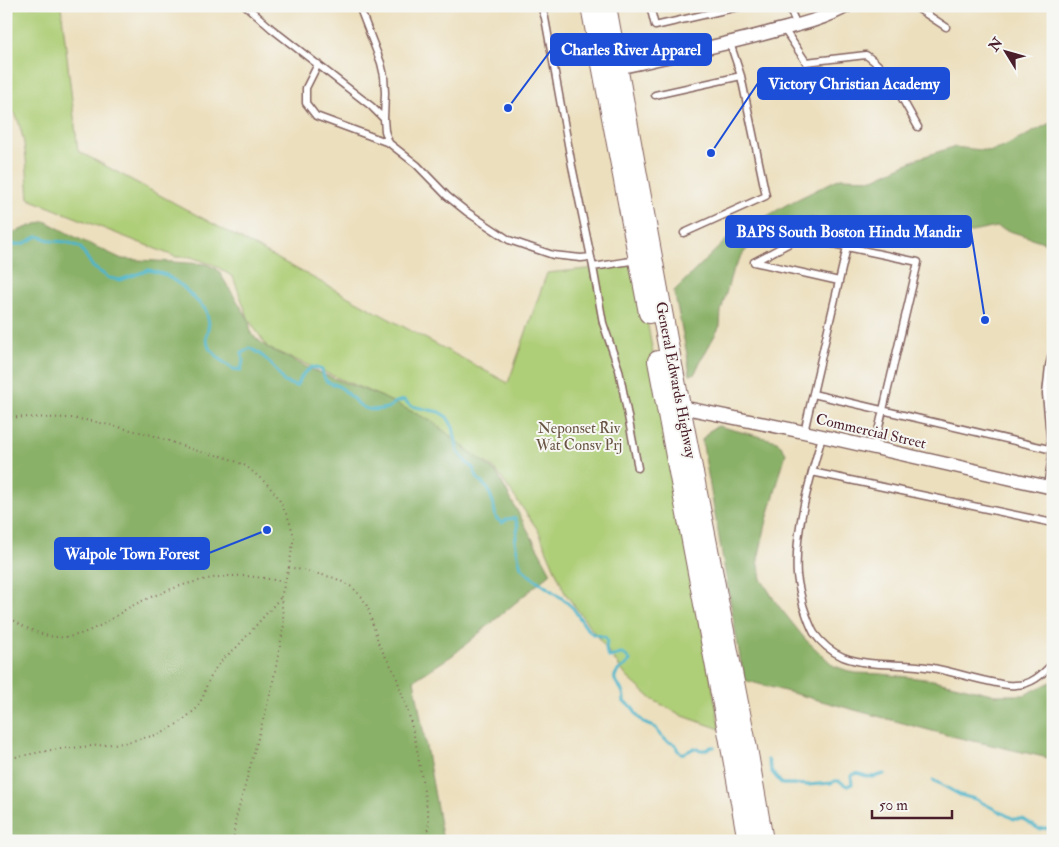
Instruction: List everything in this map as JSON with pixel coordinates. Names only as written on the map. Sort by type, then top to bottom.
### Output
[{"type":"main road","name":"General Edwards Highway","points":[[591,6],[638,260],[740,753]]},
{"type":"main road","name":"General Edwards Highway","points":[[606,6],[681,407],[740,753]]},
{"type":"main road","points":[[740,753],[748,841]]},
{"type":"main road","points":[[740,753],[763,841]]},
{"type":"street","points":[[618,68],[730,43],[790,27],[823,18],[844,7]]},
{"type":"street","name":"Commercial Street","points":[[681,407],[804,432],[1050,488]]},
{"type":"lane","points":[[246,6],[272,29],[371,106],[384,119]]},
{"type":"lane","points":[[359,6],[384,76],[384,119],[389,143]]},
{"type":"lane","points":[[541,6],[545,18],[603,324],[619,370],[638,468]]},
{"type":"lane","points":[[650,6],[655,26],[742,6]]},
{"type":"lane","points":[[790,6],[790,27],[806,62],[866,55],[889,78],[918,128]]},
{"type":"lane","points":[[914,6],[946,27]]},
{"type":"lane","points":[[684,233],[766,196],[741,76],[730,43]]},
{"type":"lane","points":[[318,64],[306,88],[306,103],[316,116],[389,143],[417,165],[447,196],[508,240],[553,255],[581,258],[591,257]]},
{"type":"lane","points":[[655,95],[741,76]]},
{"type":"lane","points":[[839,281],[754,262],[801,237],[918,262],[874,449]]},
{"type":"lane","points":[[804,432],[847,247]]},
{"type":"lane","points":[[593,267],[638,260]]},
{"type":"lane","points":[[1050,488],[1052,450],[1046,410],[1046,394],[1053,350]]},
{"type":"lane","points":[[812,394],[1052,450]]},
{"type":"lane","points":[[822,437],[812,472],[801,524],[797,551],[797,576],[807,618],[814,632],[826,646],[842,656],[860,662],[932,668],[983,681],[1010,685],[1032,681],[1042,675],[1053,663]]},
{"type":"lane","points":[[812,472],[1053,524]]},
{"type":"path","points":[[6,416],[71,418],[152,435],[194,450],[228,458],[246,466],[267,484],[278,497],[294,536],[289,567],[281,597],[284,624],[272,687],[235,822],[233,841]]},
{"type":"path","points":[[289,567],[335,578],[352,587],[362,597],[368,608],[379,645],[395,672],[409,715],[416,744],[429,821],[426,841]]},
{"type":"path","points":[[6,615],[15,622],[47,636],[65,637],[84,632],[127,609],[177,587],[232,576],[258,577],[285,582]]},
{"type":"path","points":[[6,759],[51,750],[123,743],[168,730],[196,709],[215,669],[281,597]]},
{"type":"green space","name":"Neponset Riv Wat Consv Prj","points":[[6,6],[61,6],[78,151],[508,383],[547,273],[637,264],[720,729],[683,716],[653,700],[627,677],[565,593],[538,530],[495,469],[474,455],[433,422],[380,396],[268,348],[249,320],[233,277],[214,265],[191,257],[176,257],[29,199],[23,138],[18,120],[6,100]]},
{"type":"green space","points":[[1053,119],[1053,245],[997,227],[951,236],[873,231],[812,218],[799,219],[756,242],[745,251],[732,272],[721,311],[720,326],[695,373],[690,375],[674,291],[725,241],[786,205],[840,178],[874,179],[919,158],[953,147],[991,151],[1006,146],[1048,124]]},
{"type":"green space","points":[[45,221],[122,259],[206,264],[217,269],[249,320],[251,334],[268,348],[315,371],[380,396],[433,422],[496,472],[551,573],[453,655],[414,680],[443,841],[6,841],[6,235]]},
{"type":"green space","points":[[718,426],[777,441],[786,453],[758,559],[761,579],[777,604],[805,639],[834,666],[855,673],[933,680],[996,695],[1024,695],[1053,681],[1053,759],[947,735],[744,680],[702,440],[709,431]]},
{"type":"waterway","points":[[6,245],[23,244],[38,236],[52,241],[67,242],[80,247],[93,267],[109,278],[120,280],[149,270],[166,275],[182,286],[206,310],[209,323],[206,338],[209,348],[233,369],[241,370],[242,353],[250,348],[269,362],[284,382],[296,386],[304,373],[312,367],[322,370],[325,379],[329,383],[340,387],[365,408],[378,410],[404,400],[411,406],[439,412],[447,417],[453,427],[458,452],[473,468],[478,479],[488,489],[496,518],[502,523],[508,519],[515,518],[518,527],[515,541],[521,567],[573,608],[587,629],[593,634],[605,637],[607,640],[606,651],[609,657],[622,654],[630,660],[628,664],[618,671],[615,678],[616,683],[622,690],[624,702],[632,707],[638,717],[646,724],[656,728],[667,741],[676,745],[680,753],[685,753],[694,748],[705,750],[714,747]]},
{"type":"waterway","points":[[768,760],[772,772],[782,784],[808,785],[839,781],[847,786],[852,784],[851,776],[854,774],[868,777],[884,774]]},
{"type":"waterway","points":[[933,780],[960,795],[975,799],[1014,819],[1023,819],[1039,829],[1046,828],[1053,831]]},
{"type":"place","name":"Charles River Apparel","points":[[508,108]]},
{"type":"place","name":"Victory Christian Academy","points":[[711,153]]},
{"type":"place","name":"BAPS South Boston Hindu Mandir","points":[[985,320]]},
{"type":"place","name":"Walpole Town Forest","points":[[267,530]]}]
